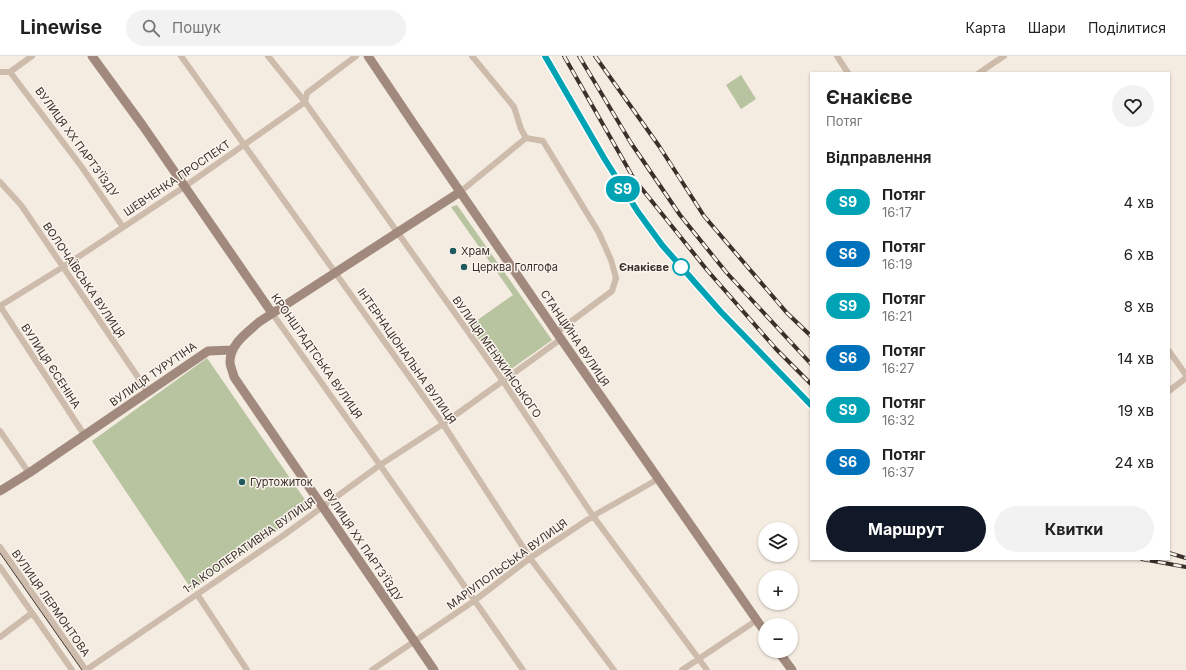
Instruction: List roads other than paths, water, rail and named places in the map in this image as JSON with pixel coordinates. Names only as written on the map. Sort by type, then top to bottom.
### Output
[{"type":"street","points":[[0,72],[10,72],[32,56]]},
{"type":"street","name":"КРОНШТАДТСЬКА ВУЛИЦЯ","points":[[92,56],[143,126],[272,313],[523,670]]},
{"type":"street","name":"ІНТЕРНАЦІОНАЛЬНА ВУЛИЦЯ","points":[[181,56],[443,424],[530,558],[614,670]]},
{"type":"street","name":"ВУЛИЦЯ МЕНЖИНСЬКОГО","points":[[268,56],[304,102],[502,381],[593,516],[707,670]]},
{"type":"street","name":"ШЕВЧЕНКА ПРОСПЕКТ","points":[[0,306],[63,267],[184,187],[304,102],[307,93],[356,56]]},
{"type":"street","name":"СТАНЦІЙНА ВУЛИЦЯ","points":[[368,56],[559,336],[757,620]]},
{"type":"street","points":[[232,350],[239,340],[259,322],[460,192],[526,138],[521,129],[514,107],[472,56]]},
{"type":"street","points":[[837,56],[847,72]]},
{"type":"street","points":[[980,72],[1004,56]]},
{"type":"street","name":"ВУЛИЦЯ XX ПАРТЗ'ЇЗДУ","points":[[10,72],[81,166],[123,227]]},
{"type":"street","name":"1-А КООПЕРАТИВНА ВУЛИЦЯ","points":[[86,670],[284,535],[380,465],[443,424],[502,381],[559,336],[612,291],[616,278],[611,260],[599,233],[543,141],[526,138]]},
{"type":"street","name":"ВОЛОЧАЇВСЬКА ВУЛИЦЯ","points":[[0,182],[20,205],[148,392]]},
{"type":"street","name":"ВУЛИЦЯ ЄСЕНІНА","points":[[0,306],[85,436]]},
{"type":"street","name":"ВУЛИЦЯ XX ПАРТЗ'ЇЗДУ","points":[[232,350],[230,362],[234,377],[321,507],[434,670]]},
{"type":"street","name":"ВУЛИЦЯ ТУРУТІНА","points":[[0,491],[85,436],[208,351],[232,350]]},
{"type":"street","points":[[1170,353],[1186,374]]},
{"type":"street","points":[[1170,390],[1186,378]]},
{"type":"street","points":[[0,431],[29,473]]},
{"type":"street","name":"МАРІУПОЛЬСЬКА ВУЛИЦЯ","points":[[372,670],[474,601],[530,558],[593,516],[658,479]]},
{"type":"street","name":"ВУЛИЦЯ ЛЕРМОНТОВА","points":[[0,547],[86,670]]},
{"type":"street","name":"ВУЛИЦЯ ЛЕРМОНТОВА","points":[[0,567],[72,670]]},
{"type":"street","points":[[197,594],[247,670]]},
{"type":"street","points":[[0,637],[32,613]]},
{"type":"street","points":[[682,670],[757,620]]},
{"type":"street","points":[[783,658],[792,670]]},
{"type":"tram line","points":[[0,553],[82,670]]},
{"type":"railway","points":[[545,56],[604,158],[638,212],[662,245],[721,312],[810,404]]},
{"type":"railway","points":[[564,56],[634,179],[707,270],[776,349],[810,383]]},
{"type":"railway","points":[[579,56],[631,143],[680,215],[726,272],[810,363]]},
{"type":"railway","points":[[595,56],[659,146],[704,216],[787,313],[810,335]]},
{"type":"railway","points":[[1170,553],[1186,558]]},
{"type":"railway","points":[[1148,560],[1186,567]]},
{"type":"train","name":"S9","points":[[545,56],[604,158],[638,212],[662,245],[721,312],[810,404]]},
{"type":"place","name":"Храм","points":[[453,251]]},
{"type":"place","name":"Церква Голгофа","points":[[464,267]]},
{"type":"place","name":"Єнакієве","points":[[681,267]]},
{"type":"place","name":"Гуртожиток","points":[[242,482]]}]
